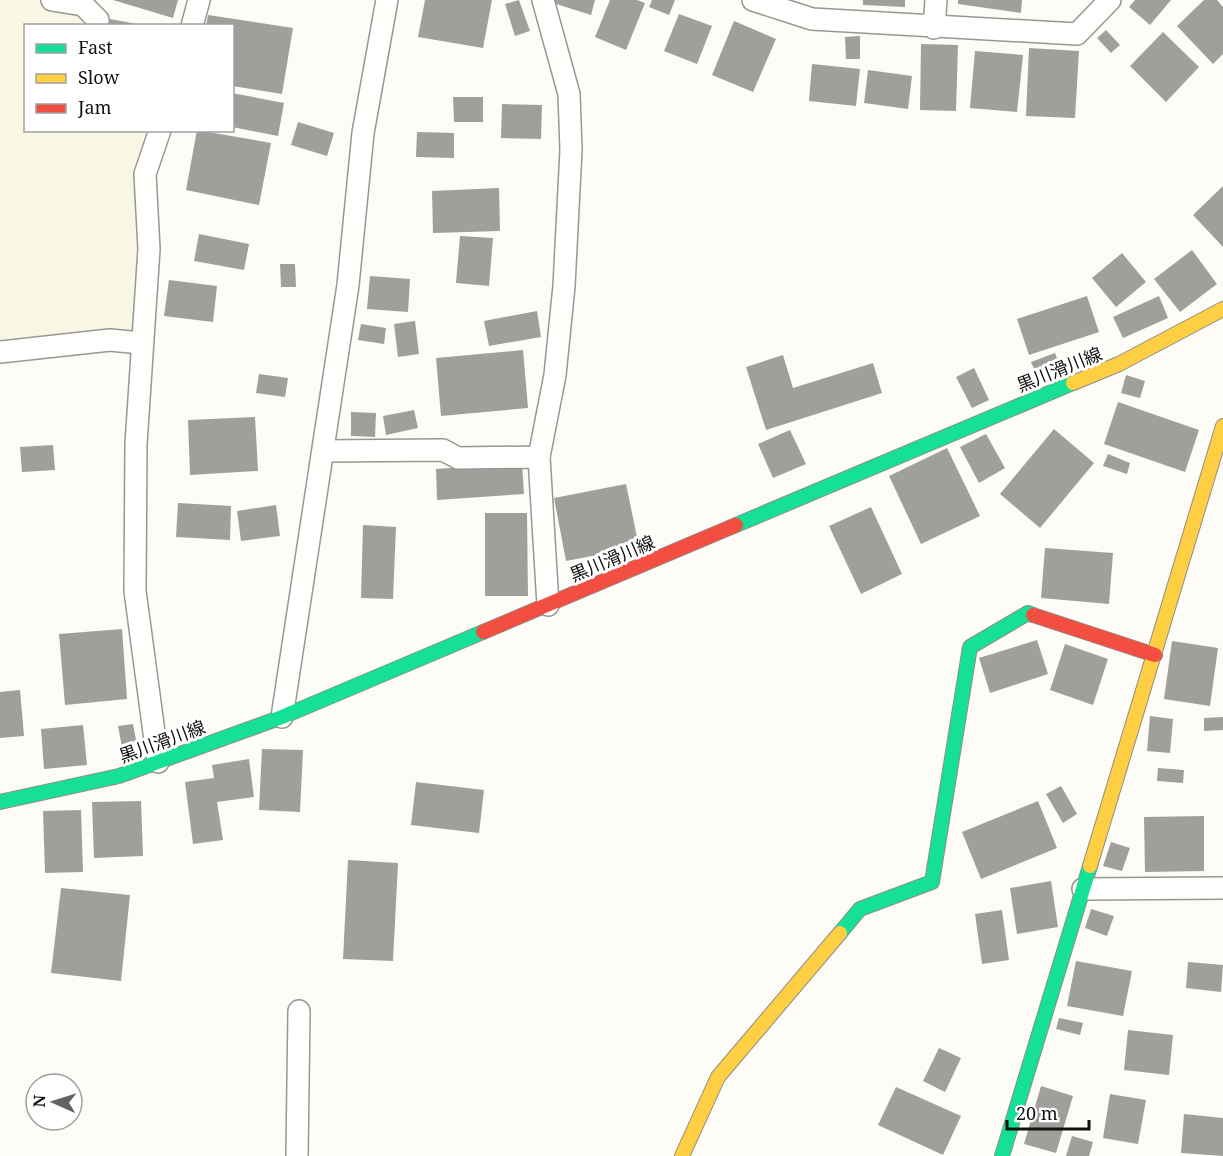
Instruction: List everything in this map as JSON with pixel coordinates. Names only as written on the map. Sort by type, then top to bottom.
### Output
[{"type":"street","points":[[52,0],[83,5],[98,20],[97,24]]},
{"type":"street","points":[[193,24],[199,0]]},
{"type":"street","points":[[282,717],[348,285],[363,133],[387,0]]},
{"type":"street","points":[[543,0],[569,94],[570,150],[564,286],[555,375],[539,457],[548,605]]},
{"type":"street","points":[[753,0],[812,19],[934,28],[1077,34],[1110,0]]},
{"type":"street","points":[[934,28],[936,0]]},
{"type":"street","points":[[158,762],[135,591],[136,444],[149,249],[145,174],[159,132]]},
{"type":"street","name":"黒川滑川線","points":[[0,802],[119,776],[282,717],[1119,363],[1223,309]]},
{"type":"street","points":[[0,352],[110,340],[141,343]]},
{"type":"street","points":[[1002,1156],[1223,426]]},
{"type":"street","points":[[322,451],[443,450],[458,458],[539,457]]},
{"type":"street","points":[[682,1156],[718,1077],[861,909],[932,882],[970,647],[1028,613],[1155,655]]},
{"type":"street","points":[[1083,889],[1223,888]]},
{"type":"street","points":[[297,1156],[299,1011]]},
{"type":"shaded area","points":[[0,0],[97,0],[92,24],[24,24],[24,132],[150,132],[134,179],[142,240],[134,333],[0,345]]},
{"type":"building","points":[[113,0],[178,0],[173,18]]},
{"type":"building","points":[[425,0],[492,0],[483,48],[418,37]]},
{"type":"building","points":[[519,0],[530,31],[515,36],[505,4]]},
{"type":"building","points":[[554,0],[595,0],[591,15],[553,3]]},
{"type":"building","points":[[610,0],[637,0],[645,3],[626,50],[595,37]]},
{"type":"building","points":[[652,0],[675,0],[669,15],[649,7]]},
{"type":"building","points":[[863,0],[905,0],[905,7],[863,5]]},
{"type":"building","points":[[958,0],[1022,0],[1021,13],[958,4]]},
{"type":"building","points":[[1135,0],[1171,0],[1150,25],[1129,7]]},
{"type":"building","points":[[1204,0],[1217,0],[1223,7],[1223,54],[1213,64],[1177,26]]},
{"type":"building","points":[[679,14],[712,26],[697,64],[664,51]]},
{"type":"building","points":[[208,15],[293,28],[282,94],[234,86],[234,24],[206,24]]},
{"type":"building","points":[[110,19],[137,24],[109,24]]},
{"type":"building","points":[[734,21],[776,39],[753,92],[712,75]]},
{"type":"building","points":[[1106,30],[1120,45],[1111,53],[1097,38]]},
{"type":"building","points":[[1163,32],[1199,67],[1166,102],[1130,66]]},
{"type":"building","points":[[860,36],[860,59],[846,59],[845,37]]},
{"type":"building","points":[[921,44],[958,45],[956,111],[920,110]]},
{"type":"building","points":[[1029,48],[1079,51],[1075,118],[1026,116]]},
{"type":"building","points":[[975,51],[1023,55],[1017,112],[970,108]]},
{"type":"building","points":[[812,64],[860,69],[856,106],[809,101]]},
{"type":"building","points":[[868,70],[912,76],[908,109],[864,103]]},
{"type":"building","points":[[234,93],[284,103],[278,136],[234,127]]},
{"type":"building","points":[[453,97],[483,97],[483,122],[454,122]]},
{"type":"building","points":[[502,104],[542,105],[541,139],[501,138]]},
{"type":"building","points":[[298,122],[334,133],[327,156],[291,145]]},
{"type":"building","points":[[197,132],[271,143],[259,205],[186,190]]},
{"type":"building","points":[[417,132],[454,133],[454,158],[416,157]]},
{"type":"building","points":[[1223,186],[1223,247],[1193,215]]},
{"type":"building","points":[[499,188],[500,231],[433,233],[432,191]]},
{"type":"building","points":[[199,234],[249,244],[244,270],[194,261]]},
{"type":"building","points":[[460,236],[493,238],[489,286],[456,283]]},
{"type":"building","points":[[1192,250],[1217,284],[1180,312],[1154,279]]},
{"type":"building","points":[[1122,253],[1146,282],[1116,307],[1092,278]]},
{"type":"building","points":[[280,264],[295,264],[296,287],[281,287]]},
{"type":"building","points":[[370,276],[410,279],[408,312],[367,309]]},
{"type":"building","points":[[169,280],[217,286],[213,322],[164,316]]},
{"type":"building","points":[[1087,296],[1099,332],[1029,355],[1017,319]]},
{"type":"building","points":[[1159,296],[1168,318],[1123,338],[1113,317]]},
{"type":"building","points":[[537,311],[541,337],[489,346],[484,321]]},
{"type":"building","points":[[415,321],[419,354],[398,357],[394,324]]},
{"type":"building","points":[[361,324],[386,328],[384,344],[358,340]]},
{"type":"building","points":[[523,350],[528,408],[441,416],[436,358]]},
{"type":"building","points":[[1055,353],[1061,369],[1038,378],[1031,362]]},
{"type":"building","points":[[783,355],[793,388],[873,363],[882,393],[766,430],[746,367]]},
{"type":"building","points":[[974,368],[989,400],[972,408],[956,377]]},
{"type":"building","points":[[259,374],[288,378],[285,397],[256,393]]},
{"type":"building","points":[[1126,375],[1145,381],[1140,398],[1121,393]]},
{"type":"building","points":[[1118,402],[1199,430],[1185,472],[1104,444]]},
{"type":"building","points":[[414,410],[418,428],[386,435],[383,416]]},
{"type":"building","points":[[351,412],[376,413],[375,437],[351,436]]},
{"type":"building","points":[[255,417],[258,471],[190,475],[188,420]]},
{"type":"building","points":[[1054,429],[1094,463],[1040,528],[1000,494]]},
{"type":"building","points":[[790,430],[806,464],[773,478],[758,444]]},
{"type":"building","points":[[986,434],[1005,468],[979,483],[960,447]]},
{"type":"building","points":[[53,445],[55,470],[22,472],[20,447]]},
{"type":"building","points":[[947,448],[980,516],[921,544],[889,476]]},
{"type":"building","points":[[1108,454],[1130,463],[1127,474],[1103,466]]},
{"type":"building","points":[[522,463],[524,494],[437,500],[436,469]]},
{"type":"building","points":[[626,484],[639,547],[566,561],[554,498]]},
{"type":"building","points":[[178,503],[231,506],[230,540],[176,537]]},
{"type":"building","points":[[276,505],[280,536],[241,541],[237,511]]},
{"type":"building","points":[[871,507],[902,574],[861,594],[829,526]]},
{"type":"building","points":[[485,513],[527,513],[528,596],[485,596]]},
{"type":"building","points":[[363,525],[396,527],[393,599],[361,598]]},
{"type":"building","points":[[1045,548],[1113,553],[1109,604],[1041,598]]},
{"type":"building","points":[[122,629],[127,699],[65,705],[59,634]]},
{"type":"building","points":[[1037,640],[1048,674],[990,693],[979,658]]},
{"type":"building","points":[[1172,641],[1218,648],[1210,706],[1164,699]]},
{"type":"building","points":[[1065,644],[1108,659],[1093,705],[1050,690]]},
{"type":"building","points":[[20,690],[24,736],[0,738],[0,692]]},
{"type":"building","points":[[1150,716],[1173,719],[1170,753],[1147,751]]},
{"type":"building","points":[[1223,717],[1223,730],[1204,731],[1204,718]]},
{"type":"building","points":[[133,724],[137,745],[122,747],[118,726]]},
{"type":"building","points":[[83,725],[87,765],[44,769],[41,729]]},
{"type":"building","points":[[262,749],[303,750],[300,812],[259,810]]},
{"type":"building","points":[[249,759],[254,797],[217,802],[223,840],[193,844],[185,782],[214,778],[212,765]]},
{"type":"building","points":[[1158,768],[1184,770],[1183,783],[1157,781]]},
{"type":"building","points":[[416,782],[484,790],[479,833],[411,825]]},
{"type":"building","points":[[1061,786],[1077,814],[1063,823],[1046,794]]},
{"type":"building","points":[[141,801],[143,856],[94,858],[92,802]]},
{"type":"building","points":[[1038,801],[1057,848],[981,879],[962,832]]},
{"type":"building","points":[[81,810],[83,872],[45,873],[43,811]]},
{"type":"building","points":[[1204,816],[1204,871],[1145,872],[1144,817]]},
{"type":"building","points":[[1111,842],[1130,848],[1122,871],[1103,866]]},
{"type":"building","points":[[348,860],[398,863],[393,961],[343,959]]},
{"type":"building","points":[[1051,881],[1058,927],[1017,934],[1010,888]]},
{"type":"building","points":[[61,888],[130,895],[121,981],[51,973]]},
{"type":"building","points":[[1091,909],[1114,916],[1107,936],[1085,928]]},
{"type":"building","points":[[1002,910],[1009,960],[982,964],[975,914]]},
{"type":"building","points":[[1076,961],[1132,971],[1123,1016],[1067,1006]]},
{"type":"building","points":[[1188,962],[1223,965],[1221,992],[1186,988]]},
{"type":"building","points":[[1059,1018],[1083,1023],[1080,1035],[1056,1029]]},
{"type":"building","points":[[1128,1030],[1173,1035],[1169,1075],[1124,1070]]},
{"type":"building","points":[[939,1048],[961,1058],[945,1092],[923,1081]]},
{"type":"building","points":[[1041,1086],[1073,1096],[1056,1153],[1024,1144]]},
{"type":"building","points":[[896,1087],[961,1116],[943,1155],[878,1125]]},
{"type":"building","points":[[1110,1094],[1146,1100],[1138,1144],[1103,1138]]},
{"type":"building","points":[[1184,1114],[1223,1118],[1223,1156],[1181,1153]]},
{"type":"building","points":[[1072,1136],[1093,1142],[1089,1156],[1066,1156]]},
{"type":"traffic: fast","points":[[736,525],[1073,383]]},
{"type":"traffic: fast","points":[[840,933],[860,909],[932,882],[970,647],[1028,613],[1033,615]]},
{"type":"traffic: fast","points":[[0,802],[119,776],[282,717],[483,632]]},
{"type":"traffic: fast","points":[[1002,1156],[1090,866]]},
{"type":"traffic: slow","points":[[1073,383],[1119,364],[1223,309]]},
{"type":"traffic: slow","points":[[1090,866],[1223,426]]},
{"type":"traffic: slow","points":[[682,1156],[718,1077],[840,933]]},
{"type":"traffic: jam","points":[[483,632],[736,525]]},
{"type":"traffic: jam","points":[[1033,615],[1155,655]]}]
